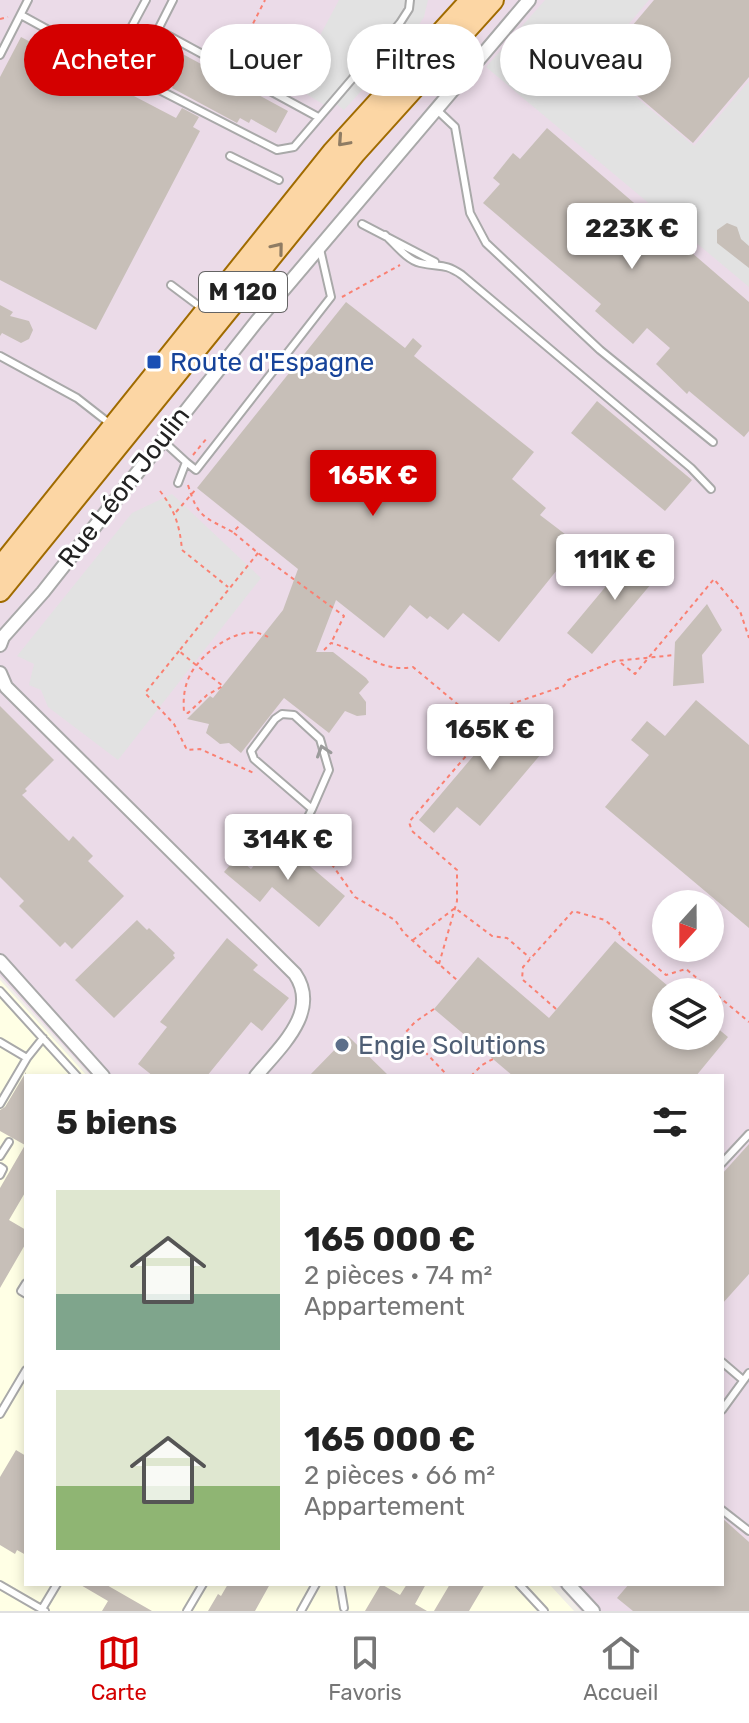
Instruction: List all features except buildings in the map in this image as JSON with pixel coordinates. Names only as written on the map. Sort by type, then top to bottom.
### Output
[{"type":"main road","name":"M 120","points":[[0,591],[355,153],[493,0]]},
{"type":"main road","name":"M 120","points":[[0,568],[333,152],[461,6]]},
{"type":"street","name":"Rue Léon Joulin","points":[[0,645],[3,637],[43,592],[320,246],[529,0]]},
{"type":"street","points":[[0,673],[6,687],[302,984],[303,1013],[258,1074]]},
{"type":"street","points":[[0,961],[101,1074]]},
{"type":"street","points":[[570,1586],[593,1611]]},
{"type":"lane","points":[[0,55],[28,0]]},
{"type":"lane","points":[[133,24],[146,0]]},
{"type":"lane","points":[[161,24],[173,0]]},
{"type":"lane","points":[[171,96],[277,150],[294,147],[400,23],[409,9],[410,0]]},
{"type":"lane","points":[[21,15],[37,24]]},
{"type":"lane","points":[[279,96],[318,117]]},
{"type":"lane","points":[[436,109],[455,127],[470,213],[486,243],[600,350],[713,442]]},
{"type":"lane","points":[[230,156],[279,180]]},
{"type":"lane","points":[[362,224],[462,275],[691,468],[711,489]]},
{"type":"lane","points":[[385,235],[411,259],[438,264]]},
{"type":"lane","points":[[162,440],[196,470],[331,297],[320,246]]},
{"type":"lane","points":[[171,285],[206,312]]},
{"type":"lane","points":[[0,356],[77,398],[114,427]]},
{"type":"lane","points":[[178,483],[186,462]]},
{"type":"lane","points":[[305,823],[312,809],[329,770],[320,739],[294,715],[282,714],[251,751],[254,759],[312,809]]},
{"type":"lane","points":[[0,1003],[2,993]]},
{"type":"lane","points":[[2,993],[75,1074]]},
{"type":"lane","points":[[0,1104],[27,1058],[43,1038]]},
{"type":"lane","points":[[0,1042],[27,1058]]},
{"type":"lane","points":[[724,1161],[749,1134]]},
{"type":"lane","points":[[0,1156],[9,1142]]},
{"type":"lane","points":[[0,1167],[3,1169],[0,1175]]},
{"type":"lane","points":[[724,1364],[743,1380]]},
{"type":"lane","points":[[724,1407],[749,1373]]},
{"type":"lane","points":[[0,1414],[24,1374]]},
{"type":"lane","points":[[18,1384],[24,1388]]},
{"type":"lane","points":[[724,1512],[749,1531]]},
{"type":"lane","points":[[0,1585],[43,1610],[56,1586]]},
{"type":"lane","points":[[187,1611],[202,1586]]},
{"type":"lane","points":[[301,1611],[315,1586]]},
{"type":"lane","points":[[340,1586],[344,1608]]},
{"type":"lane","points":[[521,1586],[544,1611]]},
{"type":"path","points":[[253,24],[265,0]]},
{"type":"path","points":[[367,284],[411,259]]},
{"type":"path","points":[[175,513],[197,488]]},
{"type":"path","points":[[160,491],[175,513],[181,529],[182,550],[229,588]]},
{"type":"path","points":[[191,495],[196,510],[233,532],[344,616],[339,630],[324,650]]},
{"type":"path","points":[[233,532],[241,524]]},
{"type":"path","points":[[258,553],[145,693],[174,724],[187,750],[200,749],[258,775]]},
{"type":"path","points":[[619,661],[635,674],[714,579],[740,611],[749,638]]},
{"type":"path","points":[[179,651],[196,665],[223,686],[207,695],[188,713],[184,712],[184,690],[196,665],[237,635],[251,632],[268,637]]},
{"type":"path","points":[[331,643],[348,647],[370,662],[402,669],[413,667],[467,712],[498,727]]},
{"type":"path","points":[[439,965],[455,908],[457,870],[412,831],[409,822],[511,704],[564,686],[568,680],[619,661],[675,655]]},
{"type":"path","points":[[305,823],[306,839],[333,866],[355,897],[395,920],[412,941],[458,981]]},
{"type":"path","points":[[412,941],[455,908]]},
{"type":"path","points":[[455,908],[492,936],[507,938],[530,958]]},
{"type":"path","points":[[556,1009],[522,979],[523,967],[573,911],[605,920],[620,933],[619,936],[666,975],[686,969],[749,1022]]},
{"type":"path","points":[[434,1009],[406,1032],[446,1074]]},
{"type":"path","points":[[473,1074],[493,1059]]},
{"type":"shaded area","points":[[0,0],[749,0],[749,1611],[581,1611],[559,1586],[724,1586],[724,1074],[89,1074],[0,976]]},
{"type":"shaded area","points":[[339,0],[428,0],[419,24],[347,24],[347,96],[357,96],[344,110],[336,104],[331,109],[310,96],[331,96],[331,24],[326,24]]},
{"type":"shaded area","points":[[545,0],[649,0],[629,24],[524,24]]},
{"type":"shaded area","points":[[500,51],[500,79],[486,67]]},
{"type":"shaded area","points":[[749,81],[749,287],[521,96],[635,96],[694,146]]},
{"type":"shaded area","points":[[172,494],[261,578],[118,760],[48,707],[41,690],[29,685],[34,664],[17,656],[132,513]]},
{"type":"shaded area","points":[[0,980],[85,1074],[24,1074],[24,1586],[551,1586],[574,1611],[0,1611]]},
{"type":"place","name":"Route d'Espagne","points":[[154,362]]},
{"type":"place","name":"Engie Solutions","points":[[342,1045]]}]
